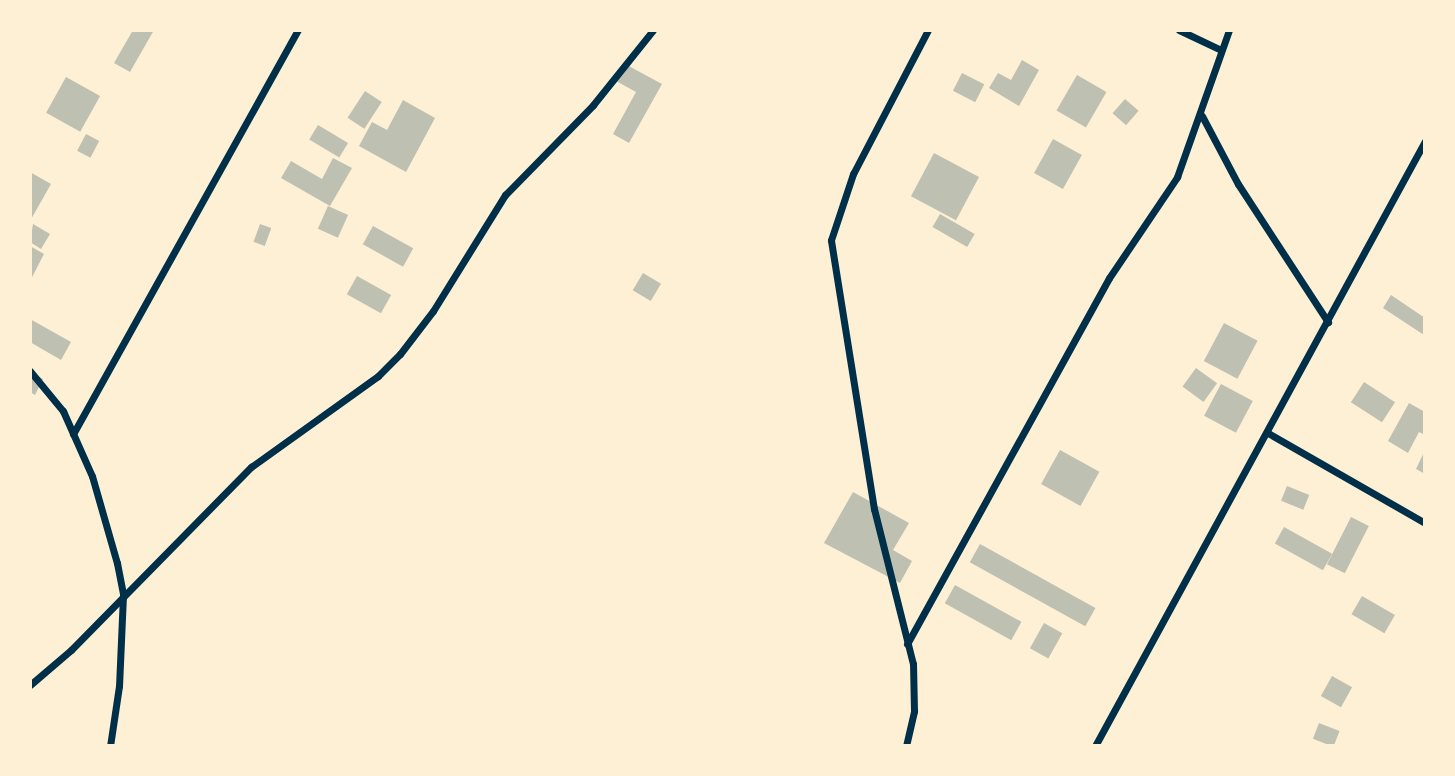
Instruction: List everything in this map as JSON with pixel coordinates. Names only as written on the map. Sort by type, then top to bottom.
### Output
[{"type":"street","points":[[73,434],[298,30]]},
{"type":"street","points":[[30,685],[251,467],[378,376],[400,354],[433,311],[510,188],[593,105],[653,30]]},
{"type":"street","points":[[906,746],[916,689],[874,509],[831,240],[853,174],[928,30]]},
{"type":"street","points":[[1179,30],[1219,49]]},
{"type":"street","points":[[907,644],[1109,278],[1177,177],[1202,116],[1219,49],[1229,30]]},
{"type":"street","points":[[1202,116],[1238,184],[1328,322]]},
{"type":"street","points":[[1095,746],[1425,141]]},
{"type":"street","points":[[30,371],[63,411],[92,476],[123,595],[119,686],[110,746]]},
{"type":"street","points":[[1268,433],[1425,523]]},
{"type":"building","points":[[133,30],[154,30],[130,72],[114,63]]},
{"type":"building","points":[[1022,60],[1039,70],[1019,106],[989,88],[998,73],[1011,80]]},
{"type":"building","points":[[625,64],[662,84],[629,143],[613,134],[636,92],[616,81]]},
{"type":"building","points":[[962,73],[984,84],[975,102],[953,91]]},
{"type":"building","points":[[1077,75],[1106,92],[1086,128],[1056,111]]},
{"type":"building","points":[[66,77],[100,96],[80,132],[46,113]]},
{"type":"building","points":[[365,91],[382,102],[364,129],[348,118]]},
{"type":"building","points":[[1125,99],[1139,111],[1126,125],[1113,113]]},
{"type":"building","points":[[403,100],[435,118],[406,172],[359,146],[372,122],[387,130]]},
{"type":"building","points":[[318,125],[348,143],[339,158],[309,140]]},
{"type":"building","points":[[86,134],[99,141],[90,158],[77,151]]},
{"type":"building","points":[[1053,139],[1082,155],[1063,189],[1034,173]]},
{"type":"building","points":[[934,153],[979,177],[956,220],[911,196]]},
{"type":"building","points":[[333,158],[352,168],[330,206],[281,178],[291,161],[322,179]]},
{"type":"building","points":[[30,172],[51,184],[30,221]]},
{"type":"building","points":[[328,206],[348,215],[338,238],[318,229]]},
{"type":"building","points":[[940,214],[975,234],[967,247],[932,227]]},
{"type":"building","points":[[33,224],[50,234],[41,249],[30,242]]},
{"type":"building","points":[[260,224],[271,228],[265,246],[254,242]]},
{"type":"building","points":[[373,226],[413,248],[403,267],[363,244]]},
{"type":"building","points":[[30,246],[44,254],[30,281]]},
{"type":"building","points":[[643,273],[661,284],[651,301],[633,290]]},
{"type":"building","points":[[357,276],[391,295],[381,313],[347,294]]},
{"type":"building","points":[[1391,295],[1425,318],[1424,335],[1383,308]]},
{"type":"building","points":[[30,319],[71,342],[61,360],[30,342]]},
{"type":"building","points":[[1224,323],[1258,341],[1237,379],[1204,361]]},
{"type":"building","points":[[1196,368],[1217,383],[1204,402],[1182,387]]},
{"type":"building","points":[[30,372],[43,379],[35,395],[30,392]]},
{"type":"building","points":[[1364,382],[1395,402],[1382,422],[1351,402]]},
{"type":"building","points":[[1221,384],[1253,401],[1236,433],[1204,416]]},
{"type":"building","points":[[1409,403],[1425,412],[1425,435],[1419,432],[1408,453],[1388,441]]},
{"type":"building","points":[[1060,450],[1099,472],[1080,506],[1041,484]]},
{"type":"building","points":[[1425,450],[1425,474],[1416,469]]},
{"type":"building","points":[[1287,486],[1309,495],[1303,510],[1281,501]]},
{"type":"building","points":[[853,492],[909,523],[893,550],[912,561],[900,583],[824,543]]},
{"type":"building","points":[[1351,517],[1369,526],[1345,573],[1327,564]]},
{"type":"building","points":[[1284,527],[1332,554],[1323,570],[1275,544]]},
{"type":"building","points":[[980,544],[1095,608],[1085,626],[970,562]]},
{"type":"building","points":[[955,585],[1021,622],[1011,640],[945,603]]},
{"type":"building","points":[[1362,596],[1395,615],[1384,633],[1352,614]]},
{"type":"building","points":[[1044,623],[1062,633],[1048,659],[1030,648]]},
{"type":"building","points":[[1332,676],[1352,687],[1341,707],[1321,696]]},
{"type":"building","points":[[1319,723],[1340,731],[1334,746],[1313,739]]}]
